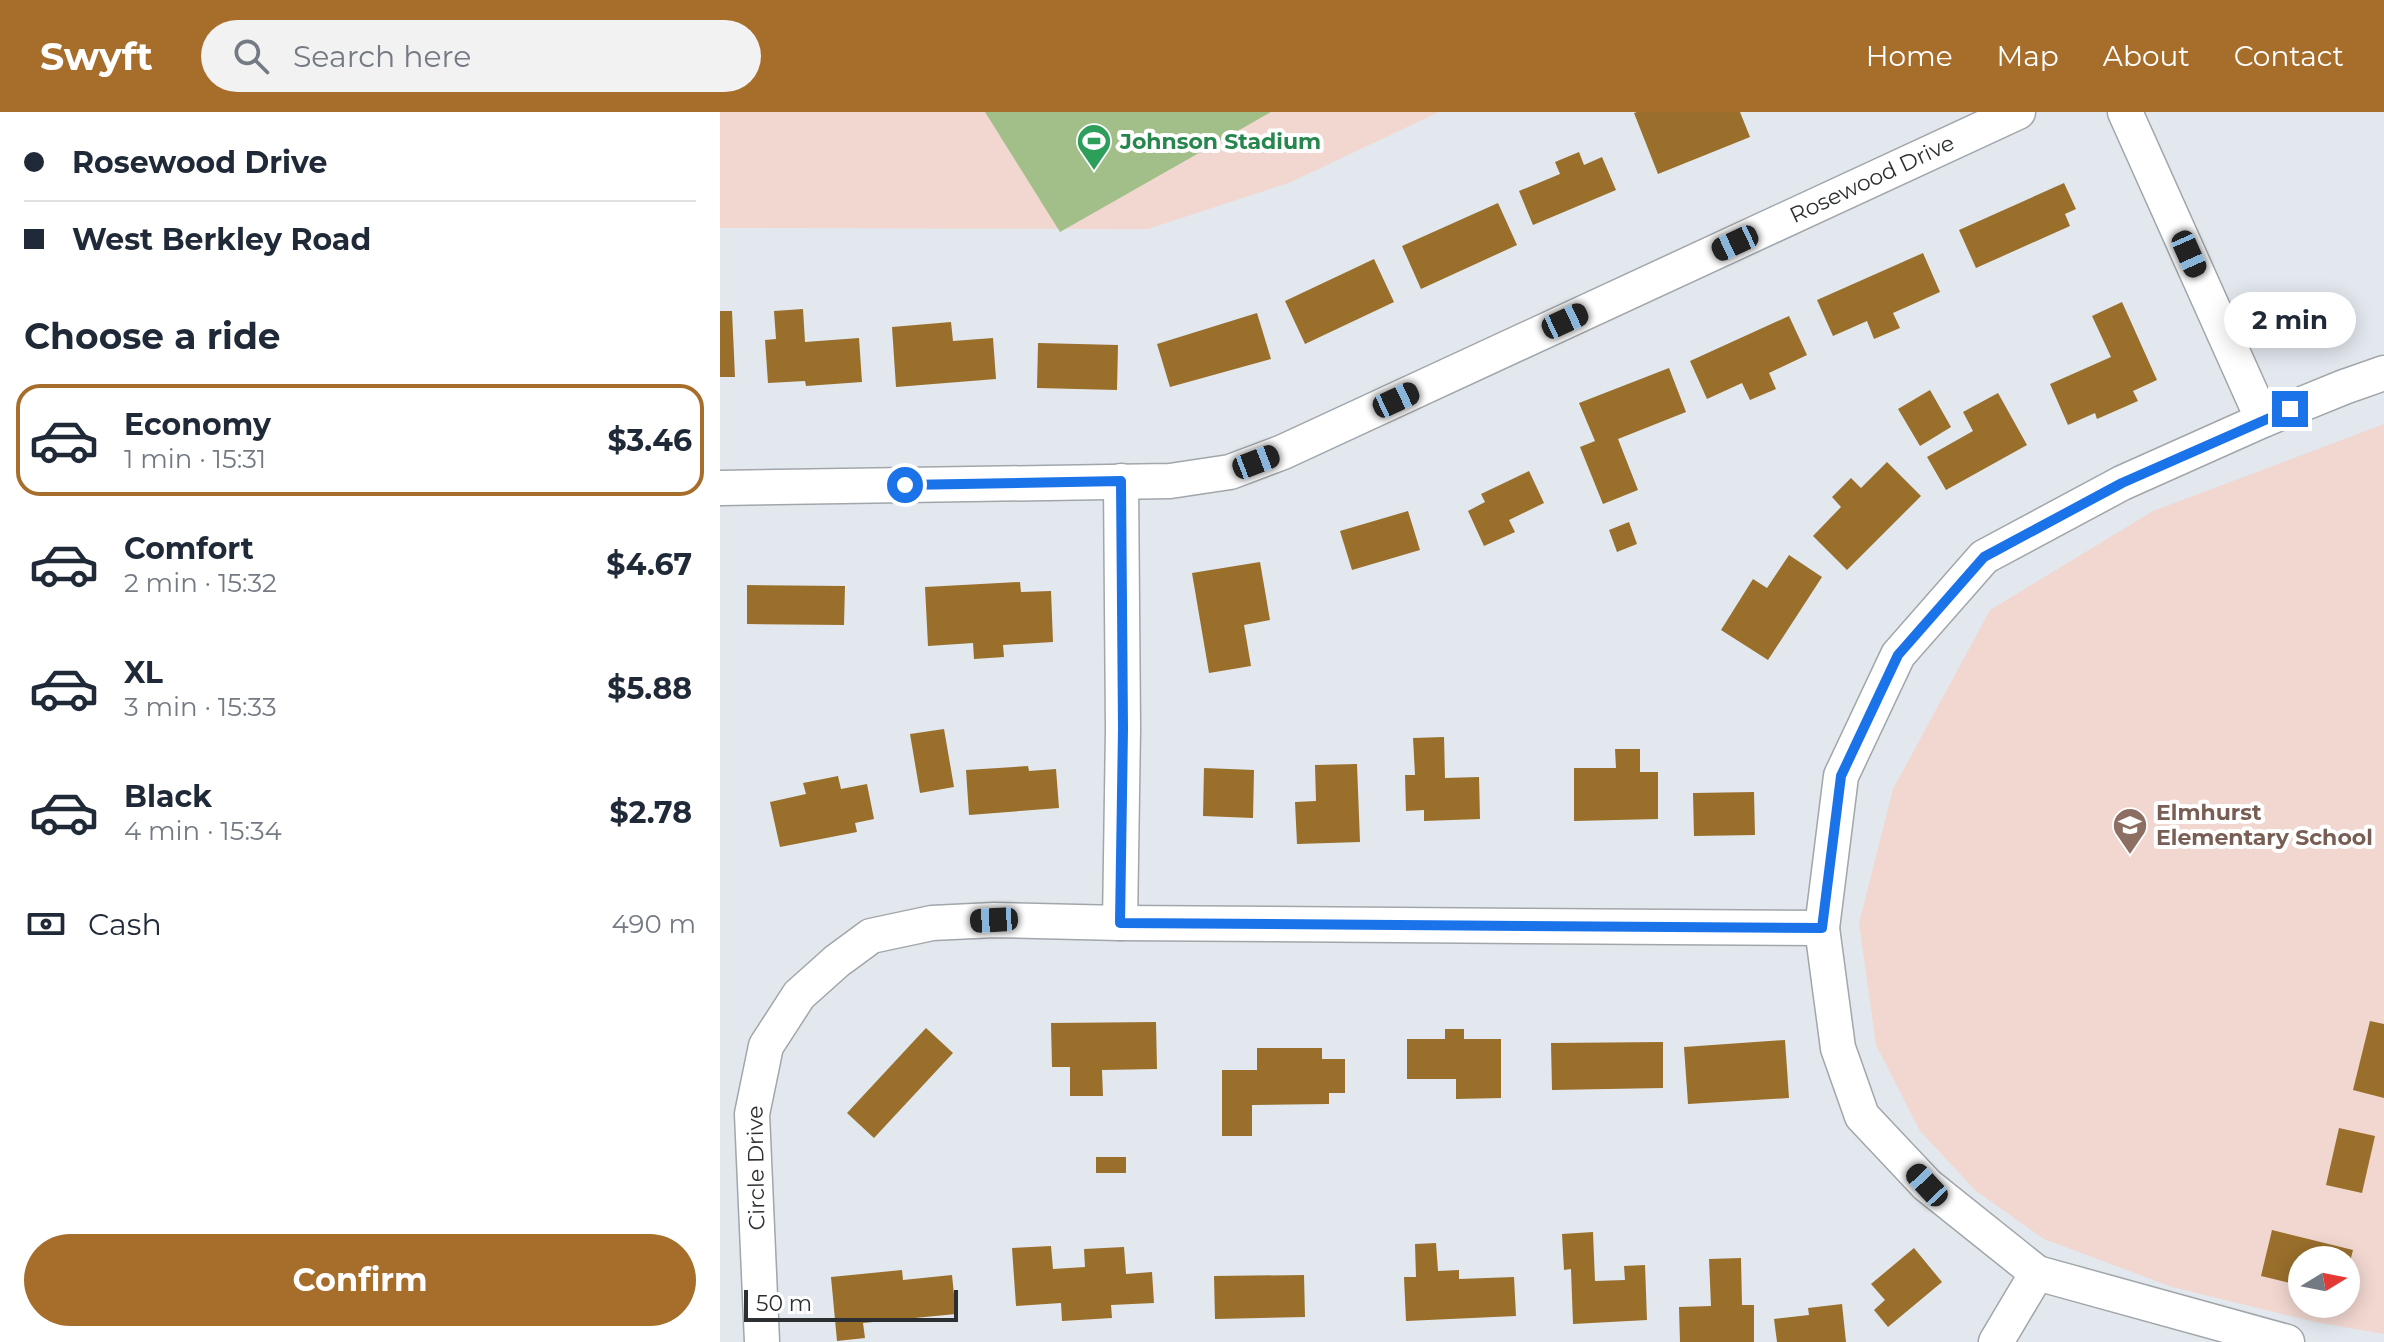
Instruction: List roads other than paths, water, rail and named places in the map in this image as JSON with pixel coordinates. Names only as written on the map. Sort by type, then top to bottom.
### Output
[{"type":"street","name":"Rosewood Drive","points":[[720,488],[1170,481],[1230,472],[1283,452],[2018,112]]},
{"type":"street","points":[[2125,112],[2263,420]]},
{"type":"street","points":[[2287,1342],[2037,1273],[1927,1185],[1862,1116],[1838,1048],[1822,928],[1841,776],[1898,655],[1984,557],[2122,483],[2263,420],[2384,373]]},
{"type":"street","points":[[1120,923],[1123,729],[1121,481]]},
{"type":"street","name":"Circle Drive","points":[[762,1342],[752,1114],[766,1046],[799,995],[871,936],[932,923],[994,920],[1822,928]]},
{"type":"street","points":[[1996,1342],[2037,1273]]},
{"type":"place","name":"Johnson Stadium","points":[[1094,172]]},
{"type":"place","name":"Elmhurst Elementary School","points":[[2130,856]]}]
